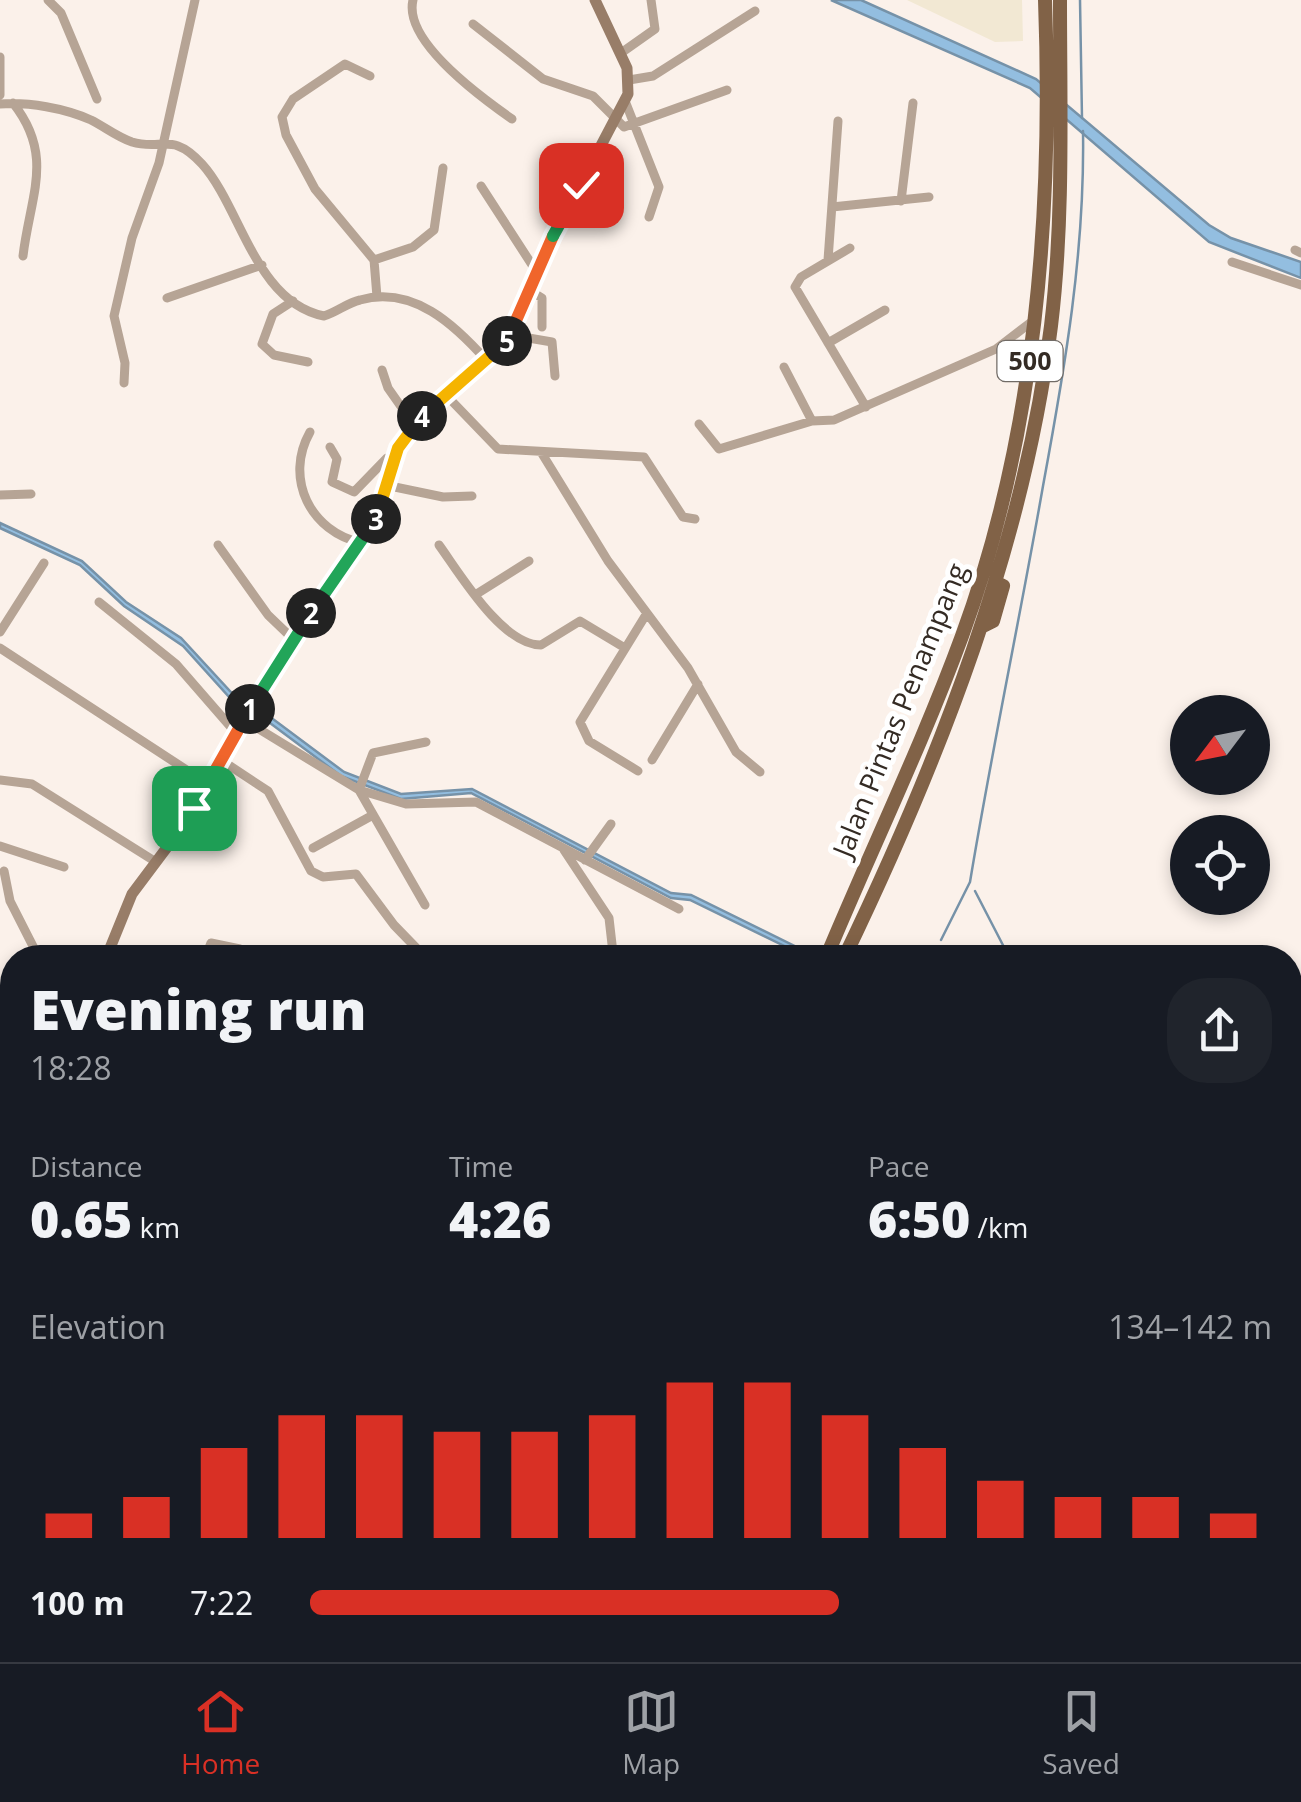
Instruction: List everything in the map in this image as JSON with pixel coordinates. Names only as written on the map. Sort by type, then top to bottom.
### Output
[{"type":"main road","points":[[111,945],[128,902],[208,784],[293,640],[362,543],[390,486],[396,457],[414,425],[511,335],[536,272],[626,102],[629,80],[621,53],[595,0]]},
{"type":"main road","name":"Jalan Pintas Penampang","points":[[831,945],[908,769],[972,605],[1002,501],[1036,318],[1044,212],[1044,0]]},
{"type":"main road","name":"Jalan Pintas Penampang","points":[[849,945],[981,627],[1017,507],[1046,362],[1058,224],[1060,0]]},
{"type":"main road","points":[[1021,411],[1035,402],[1039,375],[1046,362]]},
{"type":"main road","points":[[972,605],[987,584],[996,582]]},
{"type":"main road","points":[[0,1236],[0,1282]]},
{"type":"street","points":[[49,0],[61,13],[98,100]]},
{"type":"street","points":[[124,384],[125,363],[114,316],[132,238],[152,188],[195,0]]},
{"type":"street","points":[[413,0],[414,24],[456,77],[512,119]]},
{"type":"street","points":[[621,53],[656,29],[651,0]]},
{"type":"street","points":[[629,80],[653,76],[755,11]]},
{"type":"street","points":[[472,24],[543,79],[593,96],[616,123],[636,124],[727,90]]},
{"type":"street","points":[[0,57],[0,96]]},
{"type":"street","points":[[370,76],[345,64],[293,99],[282,117],[286,135],[324,202],[374,260],[377,297]]},
{"type":"street","points":[[626,102],[659,186],[649,216]]},
{"type":"street","points":[[13,103],[30,124],[40,159],[23,256]]},
{"type":"street","points":[[0,104],[13,103],[82,117],[133,142],[164,140],[202,164],[240,236],[293,301],[324,316],[352,302],[377,297],[446,316],[487,361]]},
{"type":"street","points":[[901,200],[913,104]]},
{"type":"street","points":[[828,260],[838,121]]},
{"type":"street","points":[[374,260],[412,247],[434,230],[443,168]]},
{"type":"street","points":[[481,186],[536,272]]},
{"type":"street","points":[[832,207],[930,197]]},
{"type":"street","points":[[850,248],[801,277],[796,288],[866,408]]},
{"type":"street","points":[[1232,262],[1301,285]]},
{"type":"street","points":[[167,298],[262,266]]},
{"type":"street","points":[[529,290],[542,298],[542,327]]},
{"type":"street","points":[[293,301],[273,314],[262,344],[274,355],[308,362]]},
{"type":"street","points":[[828,343],[885,310]]},
{"type":"street","points":[[699,424],[719,449],[812,421],[834,420],[996,349],[1021,334],[1036,318]]},
{"type":"street","points":[[511,335],[552,342],[556,376]]},
{"type":"street","points":[[996,349],[1012,350],[1029,366]]},
{"type":"street","points":[[784,367],[812,421]]},
{"type":"street","points":[[382,370],[414,425]]},
{"type":"street","points":[[446,395],[493,447],[644,457],[683,517],[695,519]]},
{"type":"street","points":[[310,432],[298,460],[298,483],[330,530],[362,543]]},
{"type":"street","points":[[330,446],[337,459],[332,482],[354,492],[388,458],[396,457]]},
{"type":"street","points":[[542,452],[608,561],[698,684],[736,752],[760,772]]},
{"type":"street","points":[[390,486],[443,497],[472,496]]},
{"type":"street","points":[[0,496],[31,494]]},
{"type":"street","points":[[218,544],[268,614],[293,640]]},
{"type":"street","points":[[439,545],[489,613],[531,644],[546,642],[580,622],[624,648]]},
{"type":"street","points":[[475,595],[529,561]]},
{"type":"street","points":[[0,632],[44,564]]},
{"type":"street","points":[[99,602],[176,664],[236,733]]},
{"type":"street","points":[[638,771],[589,740],[580,722],[647,613]]},
{"type":"street","points":[[0,648],[208,784]]},
{"type":"street","points":[[652,760],[698,684]]},
{"type":"street","points":[[247,714],[360,784],[406,804],[476,802],[679,909]]},
{"type":"street","points":[[360,784],[377,752],[426,742]]},
{"type":"street","points":[[221,760],[268,791],[311,871],[323,877],[356,874],[413,945]]},
{"type":"street","points":[[0,780],[32,784],[156,862]]},
{"type":"street","points":[[360,784],[373,815],[425,904]]},
{"type":"street","points":[[313,848],[373,815]]},
{"type":"street","points":[[585,860],[598,848],[611,824]]},
{"type":"street","points":[[0,846],[64,866]]},
{"type":"street","points":[[562,848],[609,918],[613,945]]},
{"type":"street","points":[[4,871],[10,901],[32,945]]},
{"type":"shaded area","points":[[907,0],[1022,0],[1023,41],[995,42]]},
{"type":"water","points":[[831,0],[861,0],[1036,79],[1209,225],[1231,238],[1301,262],[1301,278],[1209,242],[1030,88]]},
{"type":"water","points":[[0,523],[82,561],[126,602],[181,638],[241,703],[273,719],[344,772],[401,794],[472,789],[671,893],[691,895],[793,945],[782,945],[690,900],[671,898],[471,793],[401,799],[341,776],[270,723],[239,708],[183,646],[124,606],[80,565],[0,528]]},
{"type":"waterway","points":[[1080,0],[1082,118]]},
{"type":"waterway","points":[[941,940],[970,882],[1051,442],[1077,265],[1083,131]]},
{"type":"waterway","points":[[975,891],[1003,945]]},
{"type":"route","points":[[194,808],[300,628],[367,535],[390,486],[398,448],[406,436],[420,417],[500,350],[511,335],[542,258],[581,185]]}]
